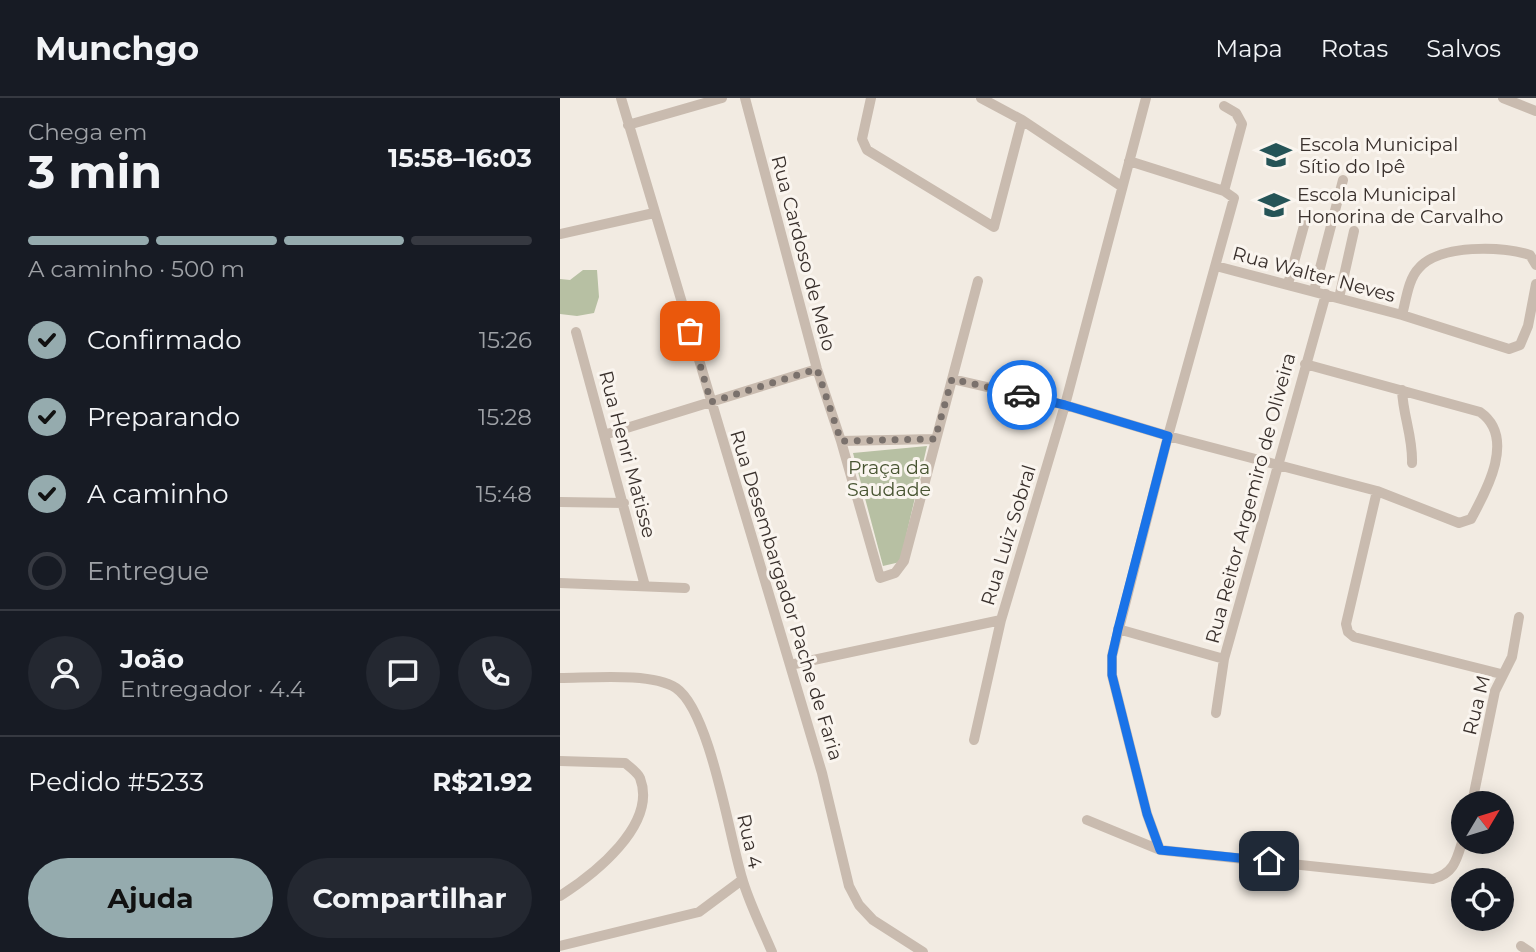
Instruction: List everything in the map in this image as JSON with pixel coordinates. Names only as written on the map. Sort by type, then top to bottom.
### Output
[{"type":"street","name":"Rua Desembargador Pache de Faria","points":[[621,98],[822,773],[849,886],[859,905],[873,919],[923,952]]},
{"type":"street","points":[[628,125],[722,98]]},
{"type":"street","name":"Rua Cardoso de Melo","points":[[745,98],[817,369],[841,441],[880,578],[895,573],[904,561],[935,439]]},
{"type":"street","points":[[871,98],[862,139],[867,150],[994,227],[1021,120]]},
{"type":"street","points":[[981,98],[1021,120],[1121,186]]},
{"type":"street","name":"Rua Luiz Sobral","points":[[974,740],[1001,620],[1065,405],[1146,98]]},
{"type":"street","points":[[1503,98],[1536,111]]},
{"type":"street","points":[[1224,106],[1236,113],[1242,124],[1224,191]]},
{"type":"street","points":[[1129,161],[1224,191],[1234,198],[1168,436],[1112,656],[1112,675],[1147,814],[1160,850]]},
{"type":"street","points":[[1314,291],[1343,180]]},
{"type":"street","points":[[560,234],[654,213]]},
{"type":"street","points":[[1288,284],[1305,222]]},
{"type":"street","points":[[1339,298],[1354,231]]},
{"type":"street","name":"Rua Walter Neves","points":[[1402,315],[1416,270],[1429,259],[1453,252],[1509,248],[1530,255],[1536,265]]},
{"type":"street","name":"Rua Walter Neves","points":[[1216,266],[1402,315],[1515,349],[1521,345],[1528,326],[1536,284]]},
{"type":"street","points":[[841,441],[935,439],[978,281]]},
{"type":"street","name":"Rua Reitor Argemiro de Oliveira","points":[[1216,713],[1224,659],[1326,294]]},
{"type":"street","name":"Rua Henri Matisse","points":[[576,332],[645,586]]},
{"type":"street","points":[[952,379],[1065,405],[1168,436],[1377,491],[1459,523],[1471,519],[1493,480],[1496,450],[1493,425],[1480,412],[1305,364]]},
{"type":"street","points":[[604,435],[817,369]]},
{"type":"street","points":[[1402,390],[1403,410],[1413,445],[1412,463]]},
{"type":"street","points":[[1377,491],[1346,624],[1348,632],[1354,637],[1501,674]]},
{"type":"street","points":[[560,502],[624,503]]},
{"type":"street","points":[[560,583],[685,588]]},
{"type":"street","name":"Rua M","points":[[1474,791],[1495,691],[1511,657],[1519,618]]},
{"type":"street","points":[[790,665],[1001,620]]},
{"type":"street","points":[[1118,629],[1224,659]]},
{"type":"street","name":"Rua 4","points":[[560,678],[658,680],[690,700],[704,734],[742,880],[699,912],[560,946]]},
{"type":"street","points":[[560,761],[625,762],[640,777],[643,799],[635,823],[620,848],[560,896]]},
{"type":"street","points":[[1087,820],[1160,850],[1433,879],[1448,874],[1458,854]]},
{"type":"street","points":[[742,880],[772,952]]},
{"type":"green space","points":[[583,270],[597,270],[599,297],[594,313],[577,316],[560,314],[560,279],[570,280]]},
{"type":"green space","name":"Praça da Saudade","points":[[927,446],[900,562],[883,566],[853,453]]},
{"type":"way so far","points":[[690,331],[711,402],[817,369],[841,441],[935,439],[952,379],[1022,395]]},
{"type":"place","name":"Escola Municipal Sítio do Ipê","points":[[1276,155]]},
{"type":"place","name":"Escola Municipal Honorina de Carvalho","points":[[1274,205]]},
{"type":"route","points":[[1022,395],[1168,436],[1118,629],[1112,656],[1112,675],[1147,814],[1160,850],[1269,861]]}]
